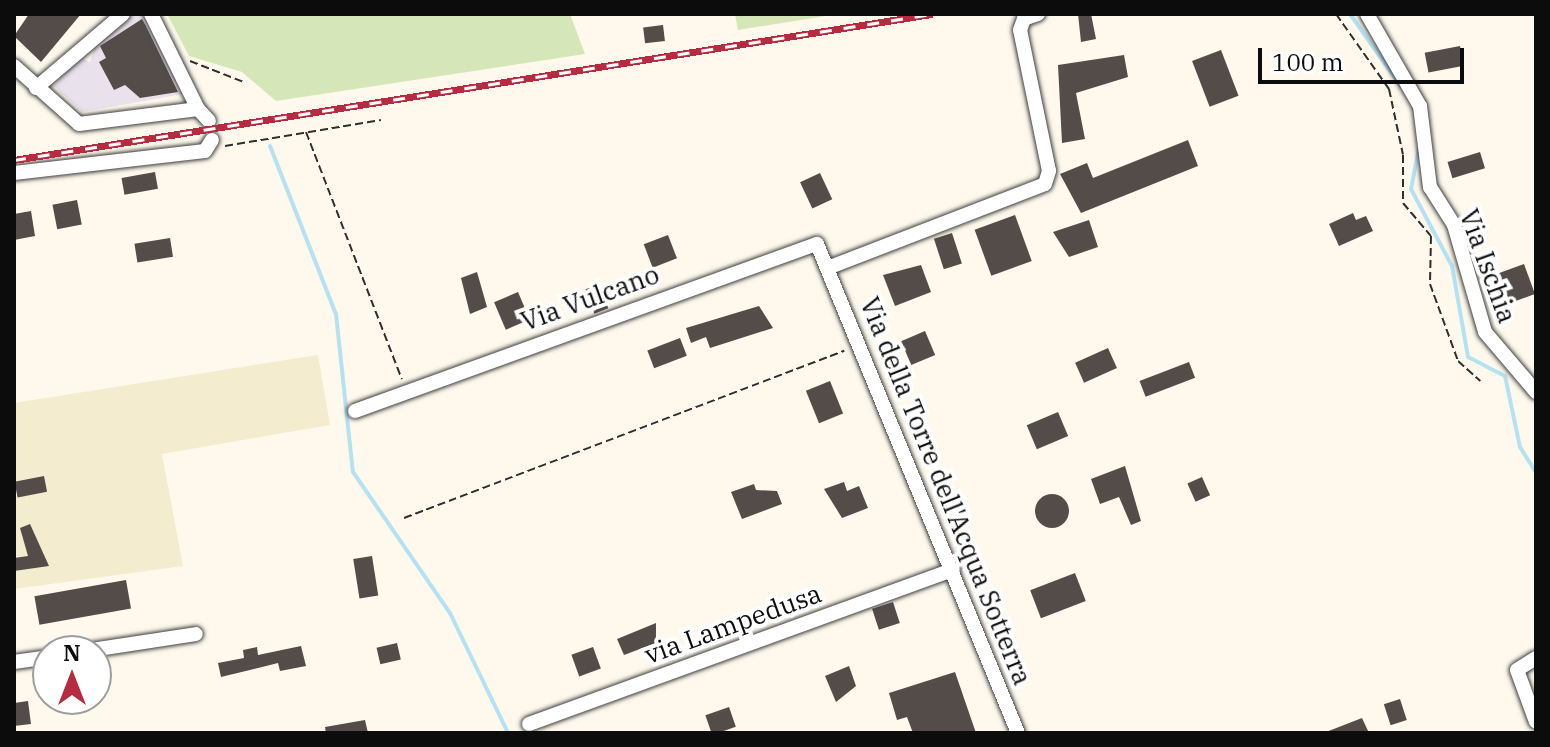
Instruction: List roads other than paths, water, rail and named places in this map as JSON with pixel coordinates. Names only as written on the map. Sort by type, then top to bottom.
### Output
[{"type":"street","points":[[36,88],[123,14]]},
{"type":"street","points":[[151,14],[198,109],[209,121]]},
{"type":"street","points":[[830,267],[1045,184],[1048,168],[1020,30],[1024,19],[1038,14]]},
{"type":"street","name":"Via Ischia","points":[[1367,14],[1420,106],[1430,187],[1454,225],[1485,332],[1536,392]]},
{"type":"street","points":[[14,66],[36,88],[84,125],[198,109]]},
{"type":"street","points":[[14,173],[212,143]]},
{"type":"street","name":"Via Vulcano","points":[[355,411],[809,243],[822,247],[830,267]]},
{"type":"street","name":"Via della Torre dell'Acqua Sotterra","points":[[830,267],[1018,733]]},
{"type":"street","name":"via Lampedusa","points":[[529,724],[953,570]]},
{"type":"street","points":[[112,647],[196,634]]},
{"type":"street","points":[[1536,658],[1517,670],[1536,722]]},
{"type":"waterway","points":[[1350,14],[1400,85]]},
{"type":"waterway","points":[[270,146],[336,314],[353,472],[450,613],[508,733]]},
{"type":"waterway","points":[[1419,148],[1411,189],[1452,266],[1468,357],[1505,376],[1520,447],[1536,473]]},
{"type":"railway","points":[[14,160],[932,14]]}]
